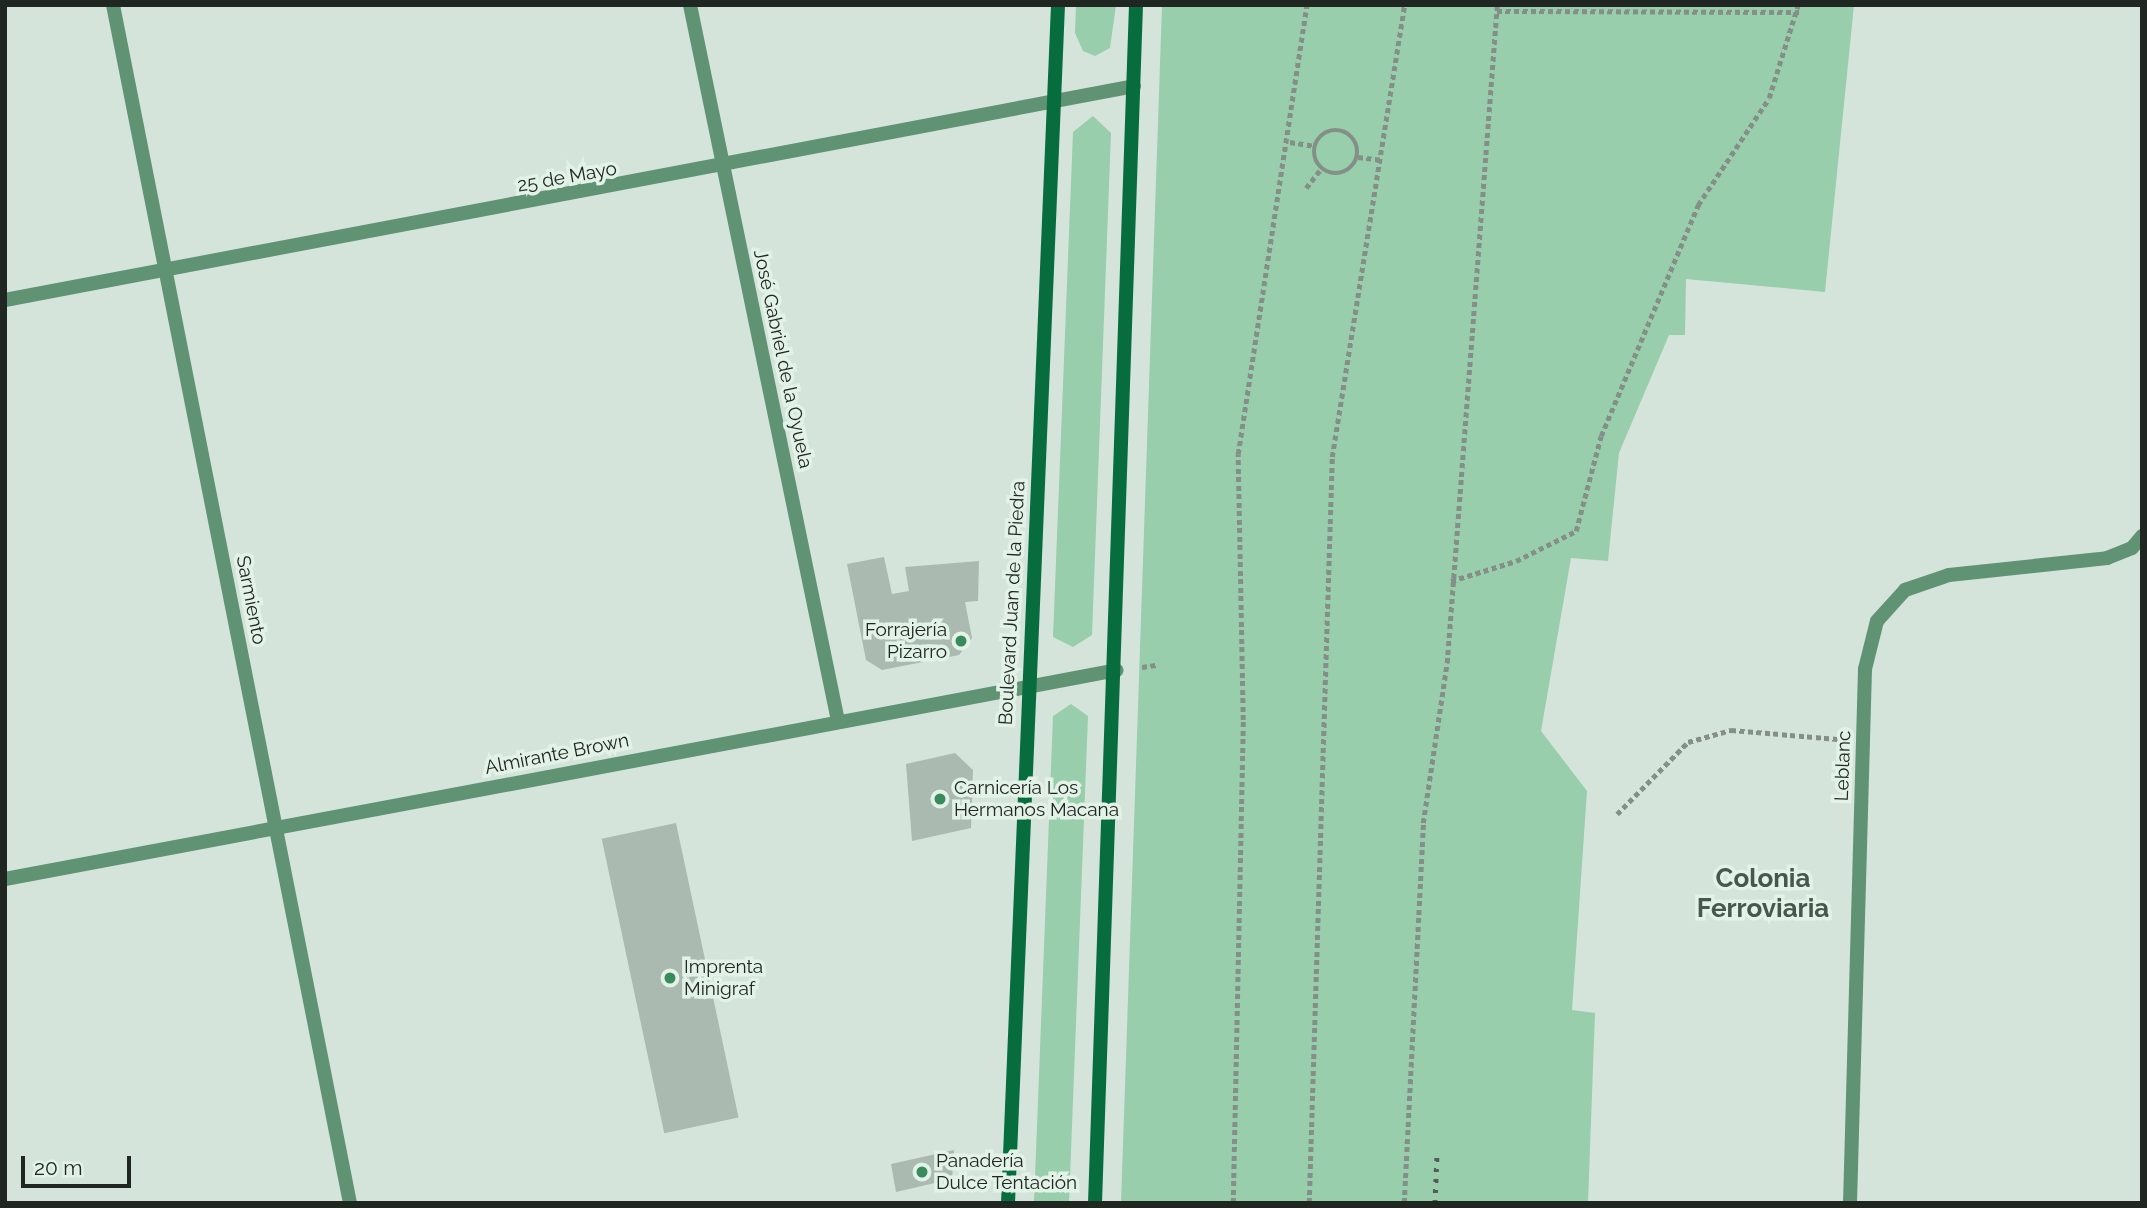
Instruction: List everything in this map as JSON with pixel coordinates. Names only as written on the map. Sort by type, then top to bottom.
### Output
[{"type":"main road","name":"Boulevard Juan de la Piedra","points":[[1007,1203],[1058,5]]},
{"type":"main road","points":[[1095,1203],[1116,670],[1136,5]]},
{"type":"street","name":"Sarmiento","points":[[113,5],[350,1203]]},
{"type":"street","name":"José Gabriel de la Oyuela","points":[[691,5],[838,721]]},
{"type":"street","name":"25 de Mayo","points":[[5,300],[724,168],[1134,86]]},
{"type":"street","name":"Leblanc","points":[[1850,1203],[1865,669],[1877,621],[1905,590],[1999,565],[2107,558],[2132,548],[2142,536]]},
{"type":"street","name":"Almirante Brown","points":[[5,879],[838,721],[1028,682],[1116,670]]},
{"type":"path","points":[[1233,1203],[1243,720],[1238,454],[1290,142],[1307,5]]},
{"type":"path","points":[[1308,1203],[1332,457],[1404,5]]},
{"type":"path","points":[[1451,581],[1516,561],[1576,531],[1601,436],[1698,205],[1769,98],[1799,12],[1798,5]]},
{"type":"path","points":[[1404,1203],[1423,823],[1447,663],[1451,581],[1497,8],[1799,12]]},
{"type":"path","points":[[1290,142],[1314,146],[1337,130],[1355,142],[1357,156],[1344,173],[1321,169]]},
{"type":"path","points":[[1314,146],[1321,169]]},
{"type":"path","points":[[1357,156],[1381,160]]},
{"type":"path","points":[[1306,188],[1321,169]]},
{"type":"path","points":[[1617,814],[1688,743],[1731,730],[1863,741]]},
{"type":"green space","points":[[1076,5],[1116,5],[1110,48],[1095,56],[1083,51],[1075,33]]},
{"type":"green space","points":[[1162,5],[1854,5],[1825,292],[1686,279],[1685,335],[1669,335],[1619,453],[1608,561],[1571,558],[1541,731],[1587,791],[1572,1010],[1595,1013],[1588,1203],[1121,1203]]},
{"type":"green space","points":[[1093,116],[1111,133],[1092,635],[1073,647],[1053,637],[1073,132]]},
{"type":"green space","points":[[1071,704],[1088,716],[1069,1203],[1034,1203],[1053,716]]},
{"type":"building","points":[[884,557],[892,594],[909,591],[905,567],[979,561],[978,601],[965,602],[972,638],[959,655],[882,670],[866,660],[847,564]]},
{"type":"building","name":"Carnicería Los Hermanos Macana","points":[[955,753],[973,770],[971,828],[912,841],[906,764]]},
{"type":"building","name":"Imprenta Minigraf","points":[[676,823],[739,1117],[664,1133],[602,839]]},
{"type":"building","name":"Panadería Dulce Tentación","points":[[954,1150],[952,1179],[896,1192],[891,1164]]},
{"type":"railway","points":[[1435,1203],[1437,1153]]},
{"type":"place","name":"Forrajería Pizarro","points":[[961,641]]},
{"type":"place","name":"Carnicería Los Hermanos Macana","points":[[940,799]]},
{"type":"place","name":"Imprenta Minigraf","points":[[670,978]]},
{"type":"place","name":"Panadería Dulce Tentación","points":[[922,1172]]},
{"type":"district","name":"Colonia Ferroviaria","points":[[1763,894]]}]
